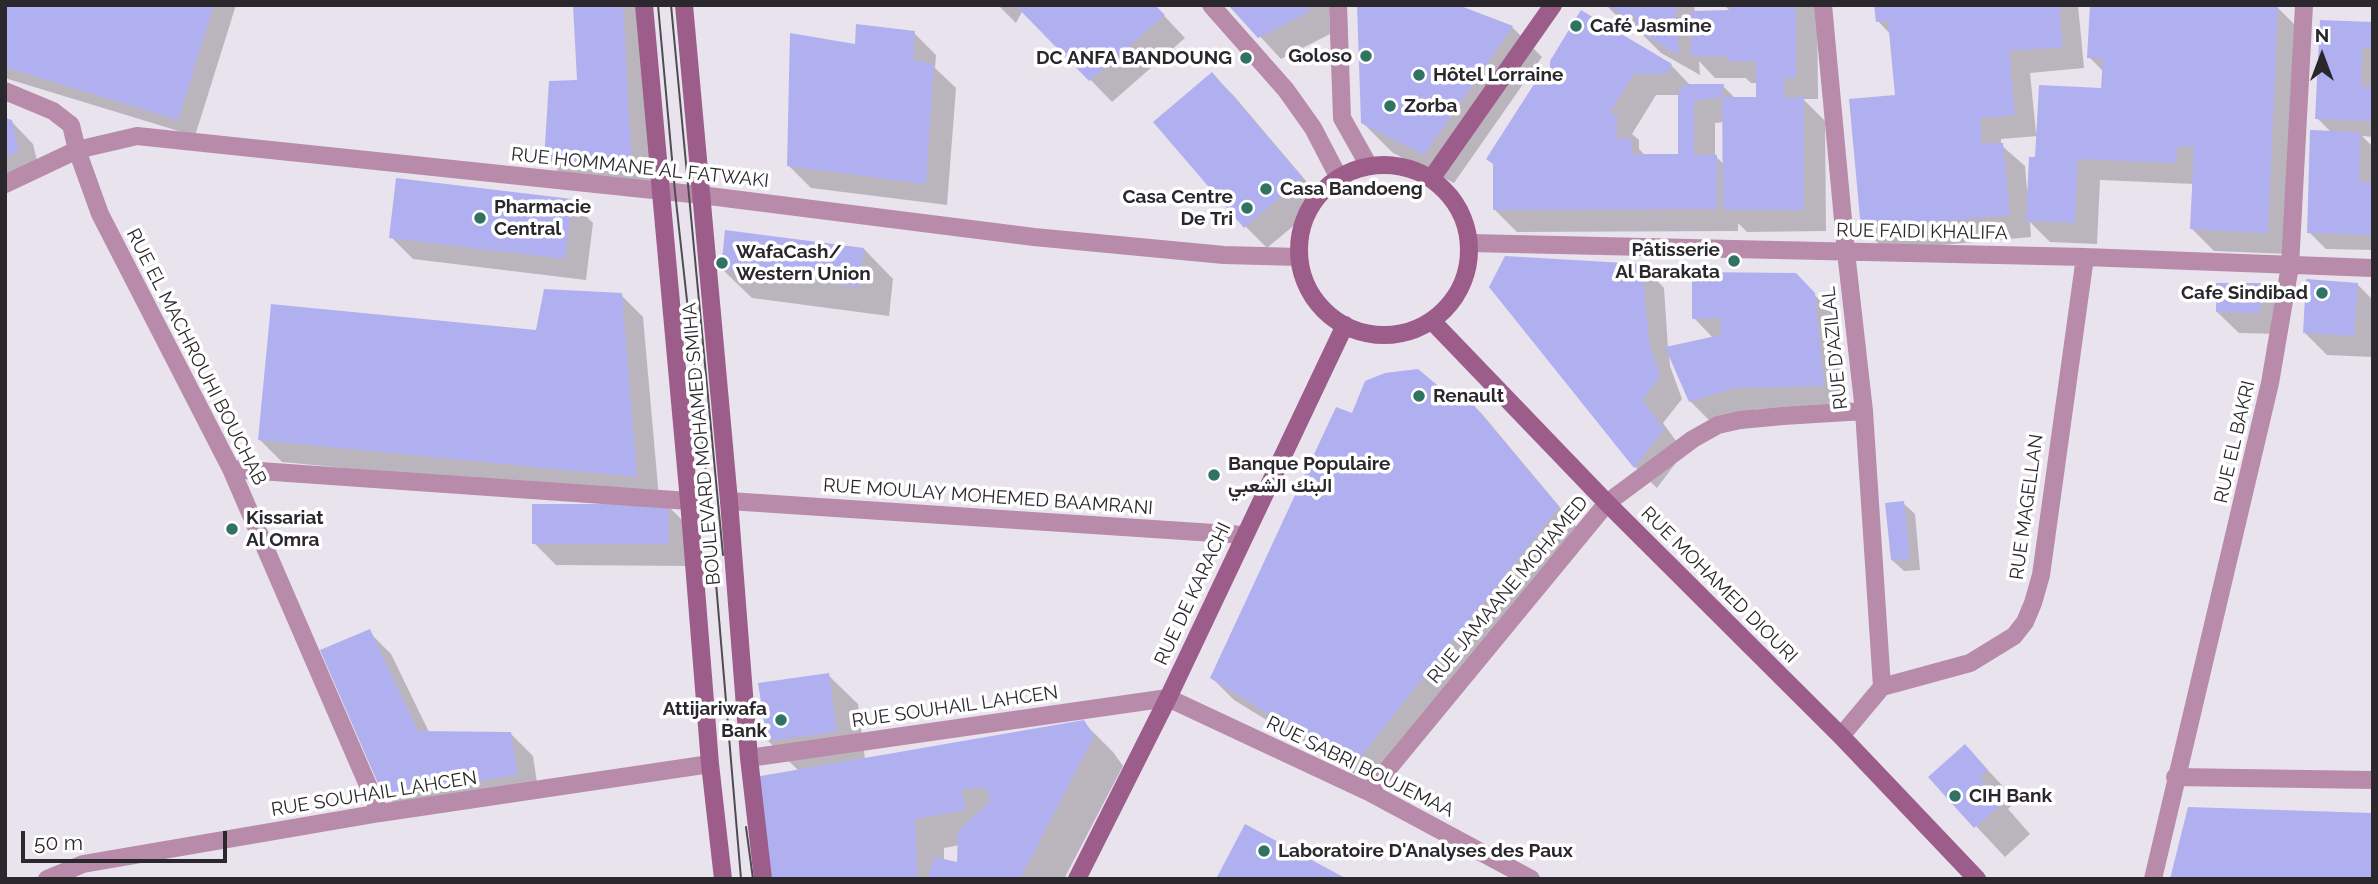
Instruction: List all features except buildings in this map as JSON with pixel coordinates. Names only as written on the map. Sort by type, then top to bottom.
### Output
[{"type":"street","name":"BOULEVARD MOHAMED SMIHA","points":[[644,5],[710,764],[723,879]]},
{"type":"street","name":"BOULEVARD MOHAMED SMIHA","points":[[684,5],[749,758],[763,879]]},
{"type":"street","points":[[1211,5],[1286,90],[1313,128],[1339,178]]},
{"type":"street","points":[[1338,5],[1342,118],[1369,166]]},
{"type":"street","points":[[1431,179],[1553,5]]},
{"type":"street","name":"RUE D'AZILAL","points":[[1824,5],[1846,252],[1864,411],[1882,687]]},
{"type":"street","name":"RUE EL BAKRI","points":[[2152,879],[2270,383],[2290,266],[2304,5]]},
{"type":"street","points":[[5,91],[53,111],[71,125],[77,150]]},
{"type":"street","name":"RUE HOMMANE AL FATWAKI","points":[[5,184],[77,150],[138,136],[701,195],[1034,237],[1224,255],[1298,257]]},
{"type":"street","name":"RUE EL MACHROUHI BOUCHAB","points":[[77,150],[100,214],[231,469],[380,813]]},
{"type":"street","points":[[1369,166],[1401,166],[1431,179],[1445,190],[1460,210],[1470,243],[1467,273],[1447,308],[1432,321],[1402,334],[1369,334],[1345,326],[1323,310],[1311,294],[1298,257],[1299,238],[1308,212],[1318,196],[1339,178],[1369,166]]},
{"type":"street","name":"RUE FAIDI KHALIFA","points":[[1470,243],[2085,257],[2373,268]]},
{"type":"street","name":"RUE MAGELLAN","points":[[1882,687],[1970,663],[2014,636],[2025,622],[2034,603],[2041,575],[2085,257]]},
{"type":"street","name":"RUE MOHAMED DIOURI","points":[[1432,321],[1607,503],[1841,736],[1969,877]]},
{"type":"street","name":"RUE DE KARACHI","points":[[1077,879],[1168,698],[1345,326]]},
{"type":"street","name":"RUE JAMAANE MOHAMED","points":[[1368,792],[1607,503],[1693,439],[1718,425],[1740,420],[1864,411]]},
{"type":"street","points":[[231,469],[689,500]]},
{"type":"street","name":"RUE MOULAY MOHEMED BAAMRANI","points":[[729,502],[1244,535]]},
{"type":"street","points":[[1841,736],[1882,687]]},
{"type":"street","name":"RUE SOUHAIL LAHCEN","points":[[749,758],[1168,698]]},
{"type":"street","name":"RUE SABRI BOUJEMAA","points":[[1168,698],[1368,792],[1531,879]]},
{"type":"street","name":"RUE SOUHAIL LAHCEN","points":[[47,879],[83,864],[380,813],[710,764]]},
{"type":"street","points":[[2175,777],[2373,780]]},
{"type":"tram line","points":[[658,5],[675,192],[709,500],[741,879]]},
{"type":"tram line","points":[[671,5],[723,555]]},
{"type":"tram line","points":[[746,827],[753,879]]},
{"type":"place","name":"Café Jasmine","points":[[1576,26]]},
{"type":"place","name":"Goloso","points":[[1366,56]]},
{"type":"place","name":"DC ANFA BANDOUNG","points":[[1246,58]]},
{"type":"place","name":"Hôtel Lorraine","points":[[1419,75]]},
{"type":"place","name":"Zorba","points":[[1390,106]]},
{"type":"place","name":"Casa Bandoeng","points":[[1266,189]]},
{"type":"place","name":"Casa Centre De Tri","points":[[1247,208]]},
{"type":"place","name":"Pharmacie Central","points":[[480,218]]},
{"type":"place","name":"Pâtisserie Al Barakata","points":[[1734,261]]},
{"type":"place","name":"WafaCash/ Western Union","points":[[722,263]]},
{"type":"place","name":"Cafe Sindibad","points":[[2322,293]]},
{"type":"place","name":"Renault","points":[[1419,396]]},
{"type":"place","name":"Banque Populaire البنك الشعبي","points":[[1214,475]]},
{"type":"place","name":"Kissariat Al Omra","points":[[232,529]]},
{"type":"place","name":"Attijariwafa Bank","points":[[781,720]]},
{"type":"place","name":"CIH Bank","points":[[1955,796]]},
{"type":"place","name":"Laboratoire D'Analyses des Paux","points":[[1264,851]]}]
